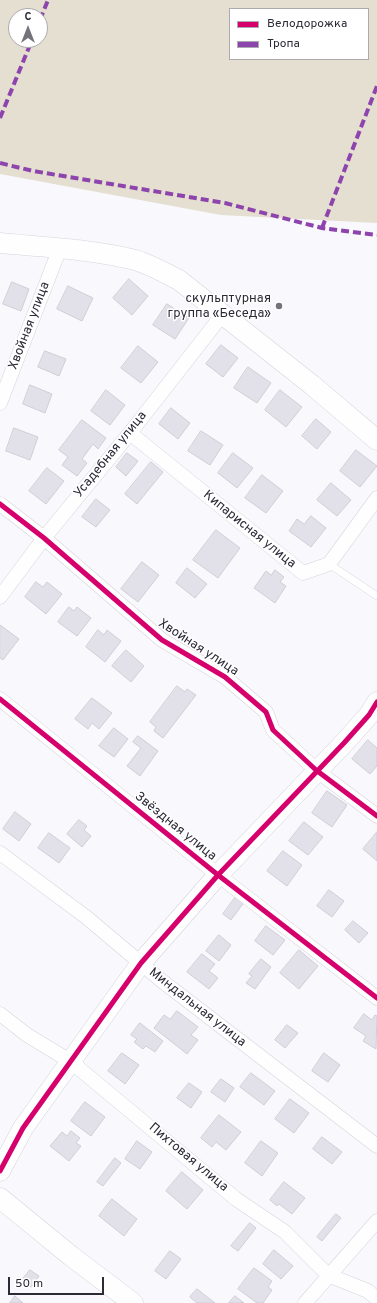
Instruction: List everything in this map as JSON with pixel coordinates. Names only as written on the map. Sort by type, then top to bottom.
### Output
[{"type":"street","points":[[0,243],[60,248],[132,260],[179,280],[223,314],[377,440]]},
{"type":"street","name":"Хвойная улица","points":[[0,403],[60,248]]},
{"type":"street","name":"Усадебная улица","points":[[0,597],[44,538],[130,433],[223,314]]},
{"type":"street","name":"Кипарисная улица","points":[[130,433],[303,573],[329,564]]},
{"type":"street","points":[[329,564],[377,498]]},
{"type":"street","name":"Хвойная улица","points":[[0,504],[44,538],[162,640],[225,677],[266,712],[273,730],[316,770],[377,816]]},
{"type":"street","name":"Звёздная улица","points":[[0,699],[218,875],[377,998]]},
{"type":"street","points":[[37,1228],[21,1210],[10,1194],[4,1165],[23,1128],[141,963],[218,875],[316,770],[349,737],[377,702]]},
{"type":"street","name":"Миндальная улица","points":[[0,853],[86,917],[141,963],[377,1146]]},
{"type":"street","name":"Пихтовая улица","points":[[0,1014],[27,1035],[70,1061],[236,1198],[285,1232],[328,1275],[368,1291],[377,1299]]},
{"type":"street","points":[[0,1198],[71,1256],[133,1303]]},
{"type":"street","points":[[305,1303],[377,1221]]},
{"type":"lane","points":[[329,564],[377,596]]},
{"type":"shaded area","points":[[0,0],[377,0],[377,223],[221,215],[0,174]]},
{"type":"building","points":[[129,279],[148,296],[132,315],[113,298]]},
{"type":"building","points":[[12,282],[29,289],[21,311],[3,304]]},
{"type":"building","points":[[68,286],[93,298],[82,321],[57,309]]},
{"type":"building","points":[[167,304],[189,318],[175,339],[153,325]]},
{"type":"building","points":[[221,345],[238,358],[223,377],[206,364]]},
{"type":"building","points":[[138,346],[158,362],[141,383],[121,368]]},
{"type":"building","points":[[45,351],[66,359],[59,376],[38,367]]},
{"type":"building","points":[[248,367],[271,383],[257,403],[234,388]]},
{"type":"building","points":[[30,385],[52,394],[45,413],[23,404]]},
{"type":"building","points":[[106,390],[125,405],[110,425],[91,411]]},
{"type":"building","points":[[280,390],[302,407],[286,427],[265,410]]},
{"type":"building","points":[[171,408],[190,423],[178,439],[159,424]]},
{"type":"building","points":[[316,419],[331,432],[317,449],[302,436]]},
{"type":"building","points":[[82,420],[106,438],[98,449],[93,444],[82,459],[87,463],[77,476],[62,465],[68,457],[59,450]]},
{"type":"building","points":[[14,428],[38,437],[30,460],[6,451]]},
{"type":"building","points":[[201,431],[223,445],[210,465],[188,451]]},
{"type":"building","points":[[356,450],[377,466],[360,487],[340,471]]},
{"type":"building","points":[[127,453],[138,461],[126,476],[116,467]]},
{"type":"building","points":[[233,453],[253,468],[237,488],[218,473]]},
{"type":"building","points":[[151,462],[163,472],[137,504],[125,494]]},
{"type":"building","points":[[47,468],[64,481],[46,504],[29,491]]},
{"type":"building","points":[[262,475],[283,491],[266,513],[245,498]]},
{"type":"building","points":[[331,483],[351,500],[337,516],[317,500]]},
{"type":"building","points":[[96,499],[110,510],[96,527],[82,517]]},
{"type":"building","points":[[311,516],[326,528],[311,547],[289,531],[297,519],[304,524]]},
{"type":"building","points":[[216,530],[240,548],[218,578],[193,560]]},
{"type":"building","points":[[142,562],[159,575],[138,602],[121,589]]},
{"type":"building","points":[[187,568],[207,584],[195,598],[176,583]]},
{"type":"building","points":[[275,570],[284,577],[280,582],[286,586],[275,603],[254,588],[266,571],[271,575]]},
{"type":"building","points":[[36,582],[43,587],[47,582],[62,594],[46,614],[25,597]]},
{"type":"building","points":[[69,607],[74,611],[77,607],[91,618],[77,636],[58,622]]},
{"type":"building","points":[[0,625],[19,639],[3,660],[0,658]]},
{"type":"building","points":[[98,630],[104,635],[107,630],[121,641],[105,662],[86,647]]},
{"type":"building","points":[[126,650],[144,666],[131,682],[112,666]]},
{"type":"building","points":[[177,686],[185,692],[187,689],[196,695],[163,738],[154,731],[156,727],[150,722]]},
{"type":"building","points":[[92,698],[112,713],[99,729],[92,723],[88,729],[75,719]]},
{"type":"building","points":[[114,728],[128,739],[114,757],[99,746]]},
{"type":"building","points":[[138,736],[158,751],[140,776],[127,766],[141,748],[133,742]]},
{"type":"building","points":[[368,740],[377,748],[377,766],[370,774],[352,759]]},
{"type":"building","points":[[327,791],[347,805],[332,827],[312,813]]},
{"type":"building","points":[[15,812],[31,824],[19,841],[3,829]]},
{"type":"building","points":[[79,820],[87,826],[84,830],[91,836],[82,847],[67,834]]},
{"type":"building","points":[[304,822],[323,837],[308,855],[289,841]]},
{"type":"building","points":[[377,832],[377,861],[363,849]]},
{"type":"building","points":[[49,833],[70,848],[59,863],[38,848]]},
{"type":"building","points":[[283,851],[302,865],[287,886],[267,871]]},
{"type":"building","points":[[329,890],[344,901],[332,917],[317,906]]},
{"type":"building","points":[[237,895],[245,901],[231,920],[223,914]]},
{"type":"building","points":[[353,921],[368,933],[359,943],[345,930]]},
{"type":"building","points":[[266,926],[285,940],[273,955],[255,941]]},
{"type":"building","points":[[219,935],[231,945],[219,961],[206,951]]},
{"type":"building","points":[[299,950],[318,966],[299,989],[280,973]]},
{"type":"building","points":[[202,954],[215,964],[209,971],[218,978],[209,989],[187,972]]},
{"type":"building","points":[[261,959],[271,967],[255,989],[246,983],[252,976],[249,974]]},
{"type":"building","points":[[177,1011],[198,1027],[191,1035],[198,1040],[187,1054],[154,1028],[164,1015],[170,1019]]},
{"type":"building","points":[[364,1014],[372,1020],[375,1015],[377,1016],[376,1049],[363,1041],[366,1036],[354,1028]]},
{"type":"building","points":[[140,1023],[163,1041],[155,1052],[146,1046],[143,1049],[134,1042],[137,1039],[131,1035]]},
{"type":"building","points":[[287,1025],[298,1033],[285,1048],[275,1040]]},
{"type":"building","points":[[122,1053],[139,1065],[125,1084],[108,1071]]},
{"type":"building","points":[[324,1053],[340,1065],[328,1082],[312,1071]]},
{"type":"building","points":[[251,1073],[275,1091],[264,1105],[240,1087]]},
{"type":"building","points":[[221,1079],[234,1088],[225,1102],[211,1092]]},
{"type":"building","points":[[189,1083],[202,1092],[191,1108],[177,1098]]},
{"type":"building","points":[[290,1099],[309,1113],[294,1133],[275,1119]]},
{"type":"building","points":[[85,1102],[105,1117],[91,1136],[71,1121]]},
{"type":"building","points":[[219,1115],[241,1132],[226,1150],[216,1142],[212,1147],[201,1138]]},
{"type":"building","points":[[71,1131],[80,1138],[76,1143],[81,1146],[69,1161],[50,1146],[62,1132],[67,1136]]},
{"type":"building","points":[[322,1137],[342,1152],[332,1164],[313,1149]]},
{"type":"building","points":[[137,1141],[152,1152],[140,1169],[125,1159]]},
{"type":"building","points":[[261,1141],[278,1153],[262,1176],[245,1163]]},
{"type":"building","points":[[115,1158],[121,1163],[103,1186],[97,1182]]},
{"type":"building","points":[[182,1172],[203,1190],[187,1209],[166,1191]]},
{"type":"building","points":[[284,1182],[305,1198],[292,1214],[279,1204],[277,1206],[270,1200]]},
{"type":"building","points":[[112,1199],[137,1219],[124,1236],[99,1216]]},
{"type":"building","points":[[336,1214],[341,1218],[322,1241],[317,1237]]},
{"type":"building","points":[[250,1223],[256,1228],[238,1251],[231,1246]]},
{"type":"building","points":[[274,1250],[293,1266],[281,1279],[263,1264]]},
{"type":"building","points":[[170,1251],[181,1259],[166,1279],[155,1271]]},
{"type":"building","points":[[254,1268],[272,1281],[268,1287],[272,1290],[263,1303],[257,1303],[238,1289]]},
{"type":"building","points":[[30,1270],[39,1276],[31,1287],[22,1280]]},
{"type":"building","points":[[197,1289],[215,1303],[197,1303],[190,1297]]},
{"type":"building","points":[[15,1296],[23,1303],[10,1303]]},
{"type":"building","points":[[235,1296],[244,1303],[229,1303]]},
{"type":"marked path","points":[[45,8],[48,0]]},
{"type":"marked path","points":[[0,118],[29,48]]},
{"type":"marked path","points":[[322,228],[377,86]]},
{"type":"marked path","points":[[0,163],[33,171],[225,203],[322,228],[377,235]]},
{"type":"cycle path","points":[[0,504],[44,538],[162,640],[225,677],[266,712],[273,730],[316,770],[377,816]]},
{"type":"cycle path","points":[[0,699],[218,875],[377,998]]},
{"type":"cycle path","points":[[0,1171],[23,1128],[141,963],[218,875],[344,743],[369,715],[377,702]]},
{"type":"place","name":"скульптурная группа «Беседа»","points":[[279,306]]}]
